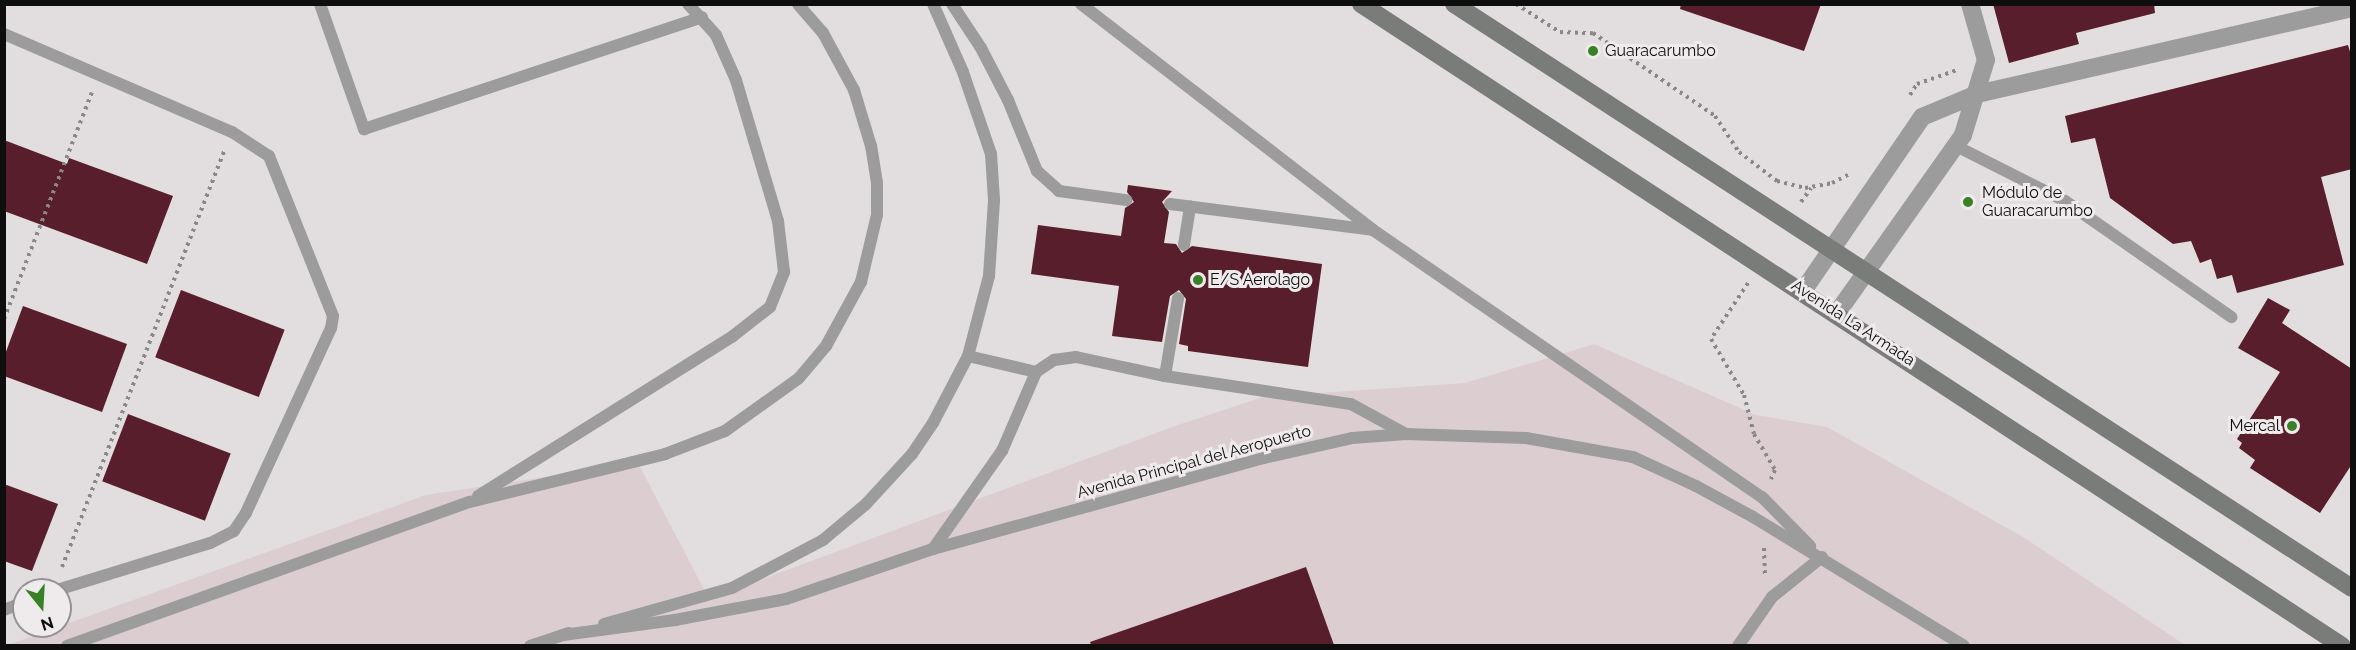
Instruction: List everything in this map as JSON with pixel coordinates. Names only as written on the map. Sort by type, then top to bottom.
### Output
[{"type":"main road","name":"Avenida La Armada","points":[[1361,4],[1838,313],[2342,645]]},
{"type":"main road","points":[[1454,4],[1866,269],[2352,588]]},
{"type":"street","points":[[1838,313],[1866,269],[1956,146],[1977,94],[1986,60],[1970,4]]},
{"type":"street","points":[[1803,291],[1922,117],[1977,94],[2352,8]]},
{"type":"lane","points":[[320,4],[364,129],[702,17]]},
{"type":"lane","points":[[470,501],[733,336],[770,307],[784,272],[778,221],[736,80],[716,35],[688,4]]},
{"type":"lane","points":[[67,645],[470,501],[665,454],[726,431],[800,378],[826,346],[861,282],[877,215],[877,183],[871,146],[854,90],[823,33],[798,4]]},
{"type":"lane","name":"Avenida Principal del Aeropuerto","points":[[530,645],[732,588],[823,540],[866,504],[912,454],[933,423],[968,356],[989,276],[994,237],[991,154],[963,72],[933,4]]},
{"type":"lane","points":[[952,4],[981,48],[1008,100],[1037,171],[1059,191],[1126,200]]},
{"type":"lane","name":"Avenida Principal del Aeropuerto","points":[[1080,4],[1373,230],[1762,497],[1822,557]]},
{"type":"lane","points":[[4,34],[231,132],[269,156],[329,304],[331,328],[246,513],[234,531],[210,543],[72,580]]},
{"type":"lane","points":[[1956,146],[2065,201],[2231,317]]},
{"type":"lane","points":[[1170,204],[1373,230]]},
{"type":"lane","points":[[1184,245],[1190,206]]},
{"type":"lane","points":[[1165,376],[1178,298]]},
{"type":"lane","points":[[968,356],[1036,372]]},
{"type":"lane","points":[[933,549],[1002,451],[1036,372],[1054,360],[1076,357],[1165,376],[1351,404],[1406,434]]},
{"type":"lane","name":"Avenida Principal del Aeropuerto","points":[[563,635],[675,620],[786,599],[933,549],[1264,458],[1353,438],[1406,434],[1526,438],[1633,457],[1696,486],[1753,517],[1964,645]]},
{"type":"lane","points":[[1738,645],[1776,594],[1822,557]]},
{"type":"path","points":[[1516,4],[1560,32],[1593,33],[1714,116],[1739,152],[1777,181],[1811,187],[1833,183],[1857,167]]},
{"type":"path","points":[[1906,102],[1917,84],[1986,60]]},
{"type":"path","points":[[4,320],[98,75]]},
{"type":"path","points":[[59,578],[231,132]]},
{"type":"path","points":[[1789,221],[1811,187]]},
{"type":"path","points":[[1760,263],[1711,339],[1744,395],[1754,434],[1775,470],[1762,497]]},
{"type":"path","points":[[1753,517],[1748,527],[1766,555],[1762,585],[1776,594]]},
{"type":"shaded area","points":[[1594,344],[1756,415],[1827,427],[2023,537],[2185,645],[5,646],[27,638],[72,638],[72,622],[426,495],[638,463],[709,599],[1175,426],[1263,397],[1465,383]]},
{"type":"building","points":[[1681,4],[1821,4],[1804,51],[1680,9]]},
{"type":"building","points":[[1993,4],[2154,4],[2155,13],[2076,33],[2079,44],[2009,63]]},
{"type":"building","points":[[2348,45],[2352,58],[2352,169],[2321,177],[2344,265],[2237,293],[2232,275],[2217,279],[2211,259],[2200,263],[2191,241],[2173,244],[2110,198],[2095,138],[2071,143],[2065,116]]},
{"type":"building","points":[[4,140],[67,164],[69,158],[173,196],[147,264],[4,211]]},
{"type":"building","name":"E/S Aerolago","points":[[1128,185],[1172,191],[1162,202],[1169,212],[1164,243],[1176,244],[1182,253],[1192,246],[1322,264],[1308,367],[1188,351],[1188,346],[1179,344],[1186,299],[1179,290],[1170,296],[1162,342],[1112,336],[1119,286],[1031,274],[1038,225],[1121,236],[1125,208],[1134,202],[1127,192]]},
{"type":"building","points":[[181,290],[285,330],[259,397],[155,357]]},
{"type":"building","points":[[2268,298],[2290,310],[2282,323],[2352,369],[2352,464],[2320,513],[2250,468],[2255,460],[2239,448],[2242,443],[2237,439],[2280,372],[2238,348]]},
{"type":"building","points":[[23,306],[127,344],[102,412],[4,376],[4,357]]},
{"type":"building","points":[[128,414],[231,453],[205,521],[102,481]]},
{"type":"building","points":[[4,484],[58,504],[32,571],[4,561]]},
{"type":"building","points":[[1306,567],[1334,645],[1091,645],[1090,642]]},
{"type":"place","name":"Guaracarumbo","points":[[1593,51]]},
{"type":"place","name":"Módulo de Guaracarumbo","points":[[1968,202]]},
{"type":"place","name":"E/S Aerolago","points":[[1198,280]]},
{"type":"place","name":"Mercal","points":[[2292,426]]}]
